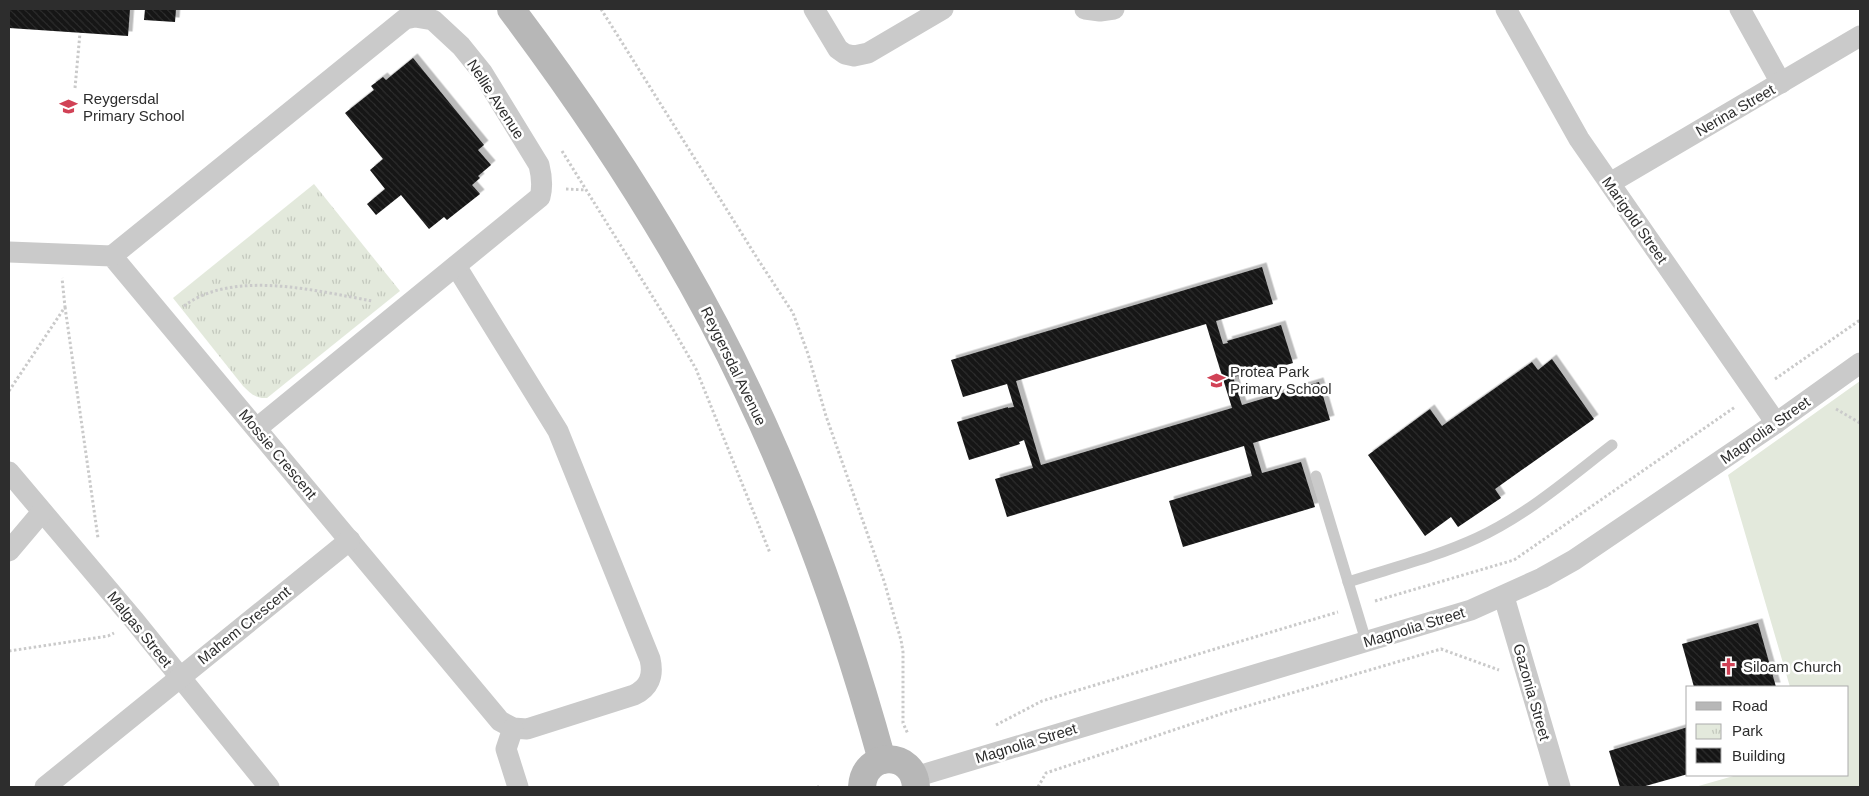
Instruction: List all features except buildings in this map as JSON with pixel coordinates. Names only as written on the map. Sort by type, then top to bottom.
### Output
[{"type":"main road","name":"Reygersdal Avenue","points":[[511,9],[596,127],[638,190],[695,289],[743,381],[774,449],[810,537],[852,658],[882,760]]},
{"type":"main road","points":[[862,787],[864,777],[874,764],[890,759],[905,764],[911,770],[915,782]]},
{"type":"street","points":[[814,9],[838,49],[845,54],[854,56],[868,53],[943,9]]},
{"type":"street","points":[[1085,9],[1100,11],[1114,9]]},
{"type":"street","name":"Marigold Street","points":[[1506,9],[1580,139],[1776,423]]},
{"type":"street","points":[[1740,9],[1781,83]]},
{"type":"street","name":"Nellie Avenue","points":[[112,256],[405,19],[415,17],[433,20],[461,46],[482,72],[539,165],[542,176],[540,198],[257,428]]},
{"type":"street","name":"Nerina Street","points":[[1610,183],[1860,36]]},
{"type":"street","points":[[9,252],[112,256]]},
{"type":"street","name":"Mossie Crescent","points":[[112,256],[500,721],[512,728]]},
{"type":"street","points":[[456,266],[558,431],[647,650],[652,669],[647,686],[634,696],[527,729],[512,728],[506,749],[518,787]]},
{"type":"street","name":"Magnolia Street","points":[[915,782],[1471,610],[1504,597],[1582,555],[1776,423],[1860,363]]},
{"type":"street","name":"Malgas Street","points":[[9,472],[134,620],[269,787]]},
{"type":"street","points":[[9,551],[42,512]]},
{"type":"street","name":"Mahem Crescent","points":[[45,787],[350,540]]},
{"type":"street","name":"Gazonia Street","points":[[1504,597],[1560,787]]},
{"type":"lane","points":[[1348,582],[1426,557],[1477,538],[1529,509],[1612,445]]},
{"type":"lane","points":[[1316,476],[1366,641]]},
{"type":"path","points":[[601,9],[793,313],[808,354],[826,416],[884,581],[901,640],[903,652],[903,723],[906,732],[912,739]]},
{"type":"path","points":[[76,88],[80,33]]},
{"type":"path","points":[[560,149],[677,336],[696,370],[770,553]]},
{"type":"path","points":[[60,255],[65,307],[98,538],[86,563]]},
{"type":"path","points":[[166,319],[189,302],[211,292],[234,287],[269,286],[317,291],[373,301],[396,316]]},
{"type":"path","points":[[9,391],[65,307]]},
{"type":"path","points":[[993,726],[1042,701],[1514,560],[1860,320]]},
{"type":"path","points":[[9,650],[108,636],[134,620]]},
{"type":"path","points":[[1038,787],[1046,773],[1227,712],[1441,649],[1498,669],[1511,690],[1529,682]]},
{"type":"green space","points":[[314,184],[400,291],[267,398],[260,398],[243,386],[173,298]]},
{"type":"green space","points":[[1860,381],[1860,787],[1695,787],[1734,776],[1849,776],[1849,686],[1790,686],[1728,475]]},
{"type":"place","name":"Reygersdal Primary School","points":[[69,107]]},
{"type":"place","name":"Protea Park Primary School","points":[[1216,380]]},
{"type":"place","name":"Siloam Church","points":[[1729,666]]}]
